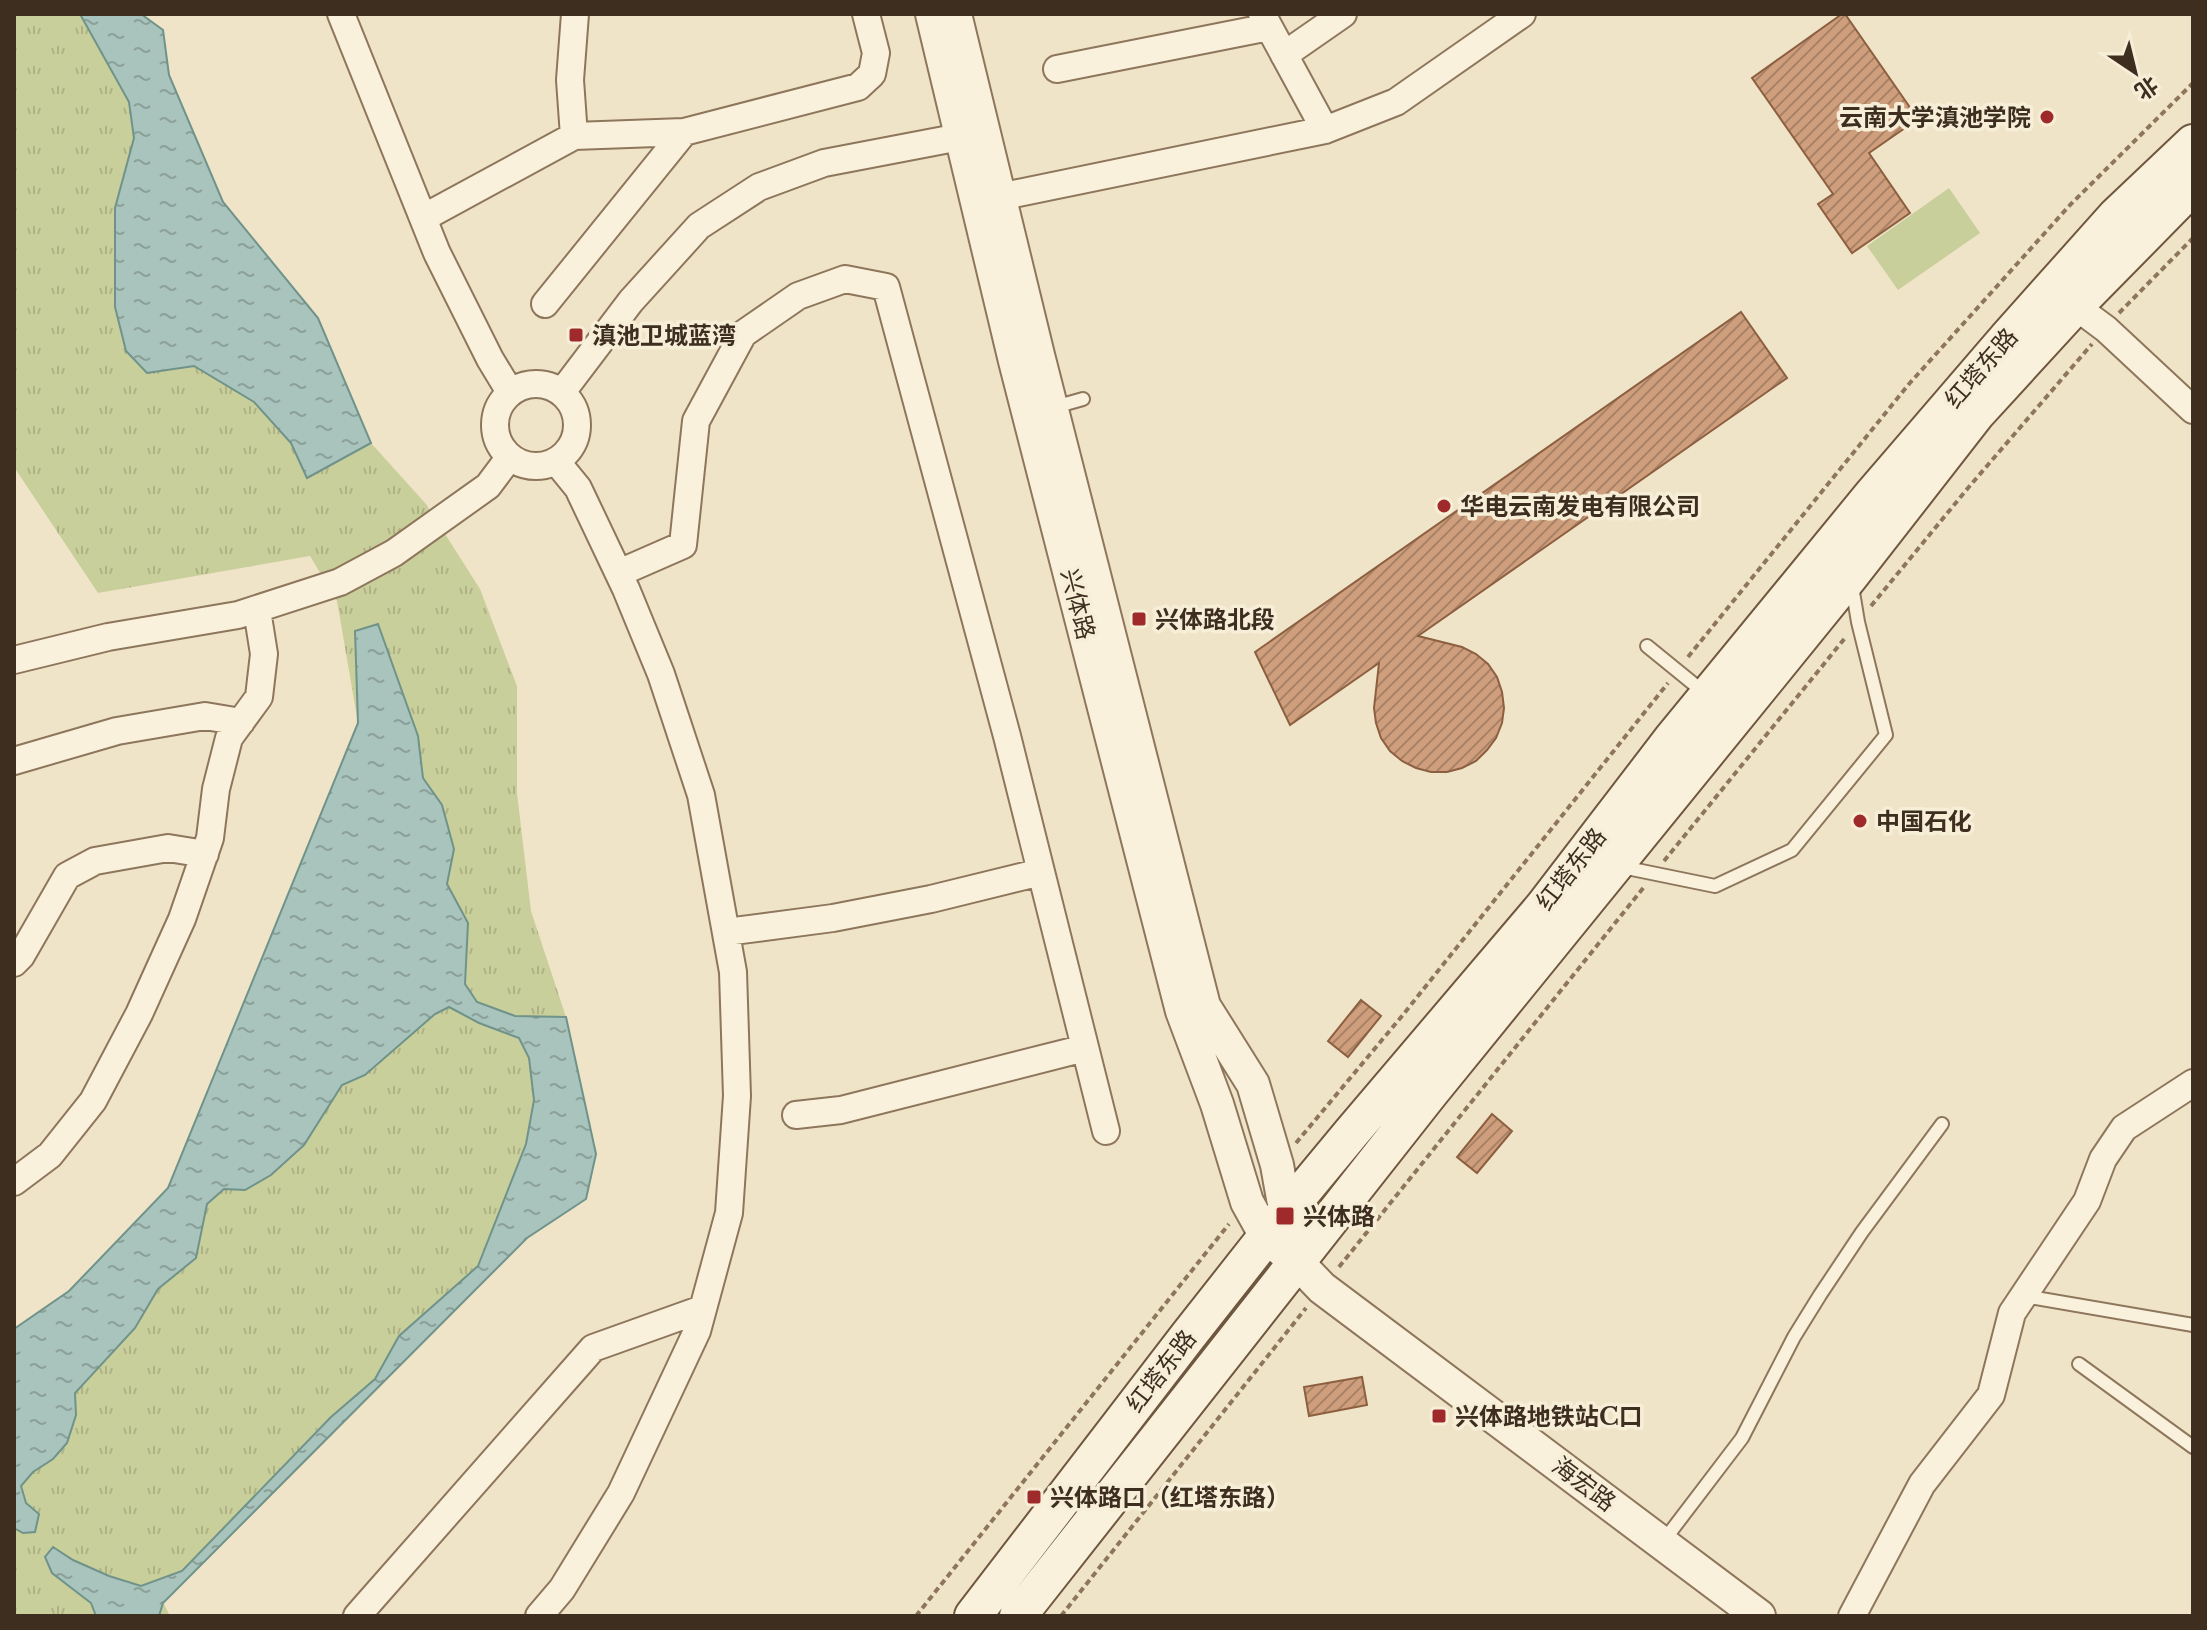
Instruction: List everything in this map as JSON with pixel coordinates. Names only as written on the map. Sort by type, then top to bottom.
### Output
[{"type":"main road","name":"红塔东路","points":[[973,1616],[1276,1226],[1544,906],[1708,696],[1873,494],[2116,216],[2193,143]]},
{"type":"main road","name":"红塔东路","points":[[1018,1616],[1429,1094],[1850,576],[1977,413],[2075,306],[2193,186]]},
{"type":"street","points":[[341,14],[437,253],[510,392]]},
{"type":"street","points":[[574,136],[570,80],[575,14]]},
{"type":"street","points":[[423,218],[574,136],[684,132],[858,87],[872,74],[876,53],[866,14]]},
{"type":"street","name":"兴体路","points":[[932,14],[973,135],[999,197],[1040,411],[1204,1006],[1253,1084],[1277,1165],[1276,1226]]},
{"type":"street","name":"兴体路","points":[[955,14],[973,135],[1182,1011],[1217,1104],[1247,1202],[1276,1226],[1297,1262]]},
{"type":"street","points":[[1284,55],[1343,14]]},
{"type":"street","points":[[999,197],[1325,130],[1396,102],[1522,14]]},
{"type":"street","points":[[1057,69],[1266,21],[1325,130]]},
{"type":"street","points":[[545,304],[684,132]]},
{"type":"street","points":[[562,392],[631,301],[699,226],[759,187],[824,163],[973,135]]},
{"type":"street","points":[[619,573],[683,545],[696,421],[743,334],[798,296],[845,279],[886,287],[1007,736],[1106,1131]]},
{"type":"street","points":[[2075,306],[2106,329],[2193,410]]},
{"type":"street","points":[[535,383],[549,385],[562,392],[573,406],[577,420],[576,434],[568,452],[556,461],[532,467],[509,458],[499,445],[494,431],[496,413],[502,400],[523,385],[535,383]]},
{"type":"street","points":[[14,660],[108,637],[238,615],[340,582],[394,553],[488,486],[509,458]]},
{"type":"street","points":[[539,1616],[562,1589],[621,1493],[697,1331],[729,1213],[737,1096],[733,972],[701,795],[661,674],[619,573],[578,488],[556,461]]},
{"type":"street","points":[[14,1182],[50,1155],[93,1101],[182,919],[210,838],[216,789],[229,738],[259,697],[264,654],[257,610]]},
{"type":"street","points":[[14,761],[117,731],[205,716],[241,722]]},
{"type":"street","points":[[14,963],[67,876],[95,861],[168,848],[205,854]]},
{"type":"street","points":[[726,932],[833,918],[931,899],[1041,872]]},
{"type":"street","points":[[796,1115],[841,1110],[1085,1048]]},
{"type":"street","points":[[1852,1616],[1922,1484],[1991,1395],[2012,1313],[2087,1201],[2103,1159],[2124,1128],[2193,1083]]},
{"type":"street","name":"海宏路","points":[[1297,1262],[1322,1288],[1759,1616]]},
{"type":"street","points":[[357,1616],[593,1348],[702,1309]]},
{"type":"lane","points":[[1040,411],[1083,399]]},
{"type":"lane","points":[[1615,865],[1715,886],[1792,850],[1802,839],[1886,735],[1850,576]]},
{"type":"lane","points":[[1647,646],[1708,696]]},
{"type":"lane","points":[[1662,1543],[1742,1438],[1794,1337],[1820,1295],[1942,1124]]},
{"type":"lane","points":[[2024,1296],[2193,1325]]},
{"type":"lane","points":[[2079,1364],[2193,1447]]},
{"type":"path","points":[[1277,1165],[1402,1016],[1909,384],[2070,205],[2193,83]]},
{"type":"path","points":[[1061,1616],[1653,875],[1968,488],[2126,305],[2193,238]]},
{"type":"path","points":[[916,1616],[1247,1202]]},
{"type":"green space","points":[[14,14],[141,14],[163,30],[169,75],[223,202],[318,318],[371,443],[426,504],[480,589],[517,686],[517,793],[531,911],[566,1017],[596,1154],[586,1199],[527,1238],[163,1602],[170,1616],[14,1616],[14,1329],[69,1291],[168,1188],[358,723],[337,601],[310,556],[98,593],[14,467]]},
{"type":"green space","points":[[1949,188],[1980,233],[1898,290],[1867,246]]},
{"type":"water","points":[[80,14],[141,14],[163,30],[169,75],[223,202],[318,318],[371,443],[307,478],[291,443],[254,402],[194,366],[147,373],[126,351],[115,307],[115,208],[134,138],[129,102]]},
{"type":"water","points":[[378,624],[418,736],[423,778],[442,805],[454,849],[447,884],[468,923],[465,984],[477,1002],[515,1016],[566,1017],[596,1154],[586,1199],[527,1238],[163,1603],[159,1616],[96,1616],[91,1603],[52,1573],[45,1557],[53,1547],[109,1576],[141,1586],[182,1571],[331,1417],[375,1379],[399,1336],[478,1266],[526,1144],[534,1100],[529,1058],[519,1038],[479,1023],[449,1007],[435,1014],[365,1075],[342,1085],[304,1145],[271,1175],[245,1190],[224,1189],[207,1204],[196,1258],[158,1289],[135,1328],[75,1393],[76,1415],[67,1443],[21,1486],[26,1503],[39,1514],[35,1532],[23,1533],[14,1528],[14,1329],[69,1291],[168,1188],[358,723],[355,631]]},
{"type":"building","points":[[1845,14],[1918,119],[1869,153],[1910,213],[1852,253],[1818,204],[1833,194],[1752,78]]},
{"type":"building","points":[[1741,312],[1787,378],[1418,636],[1462,647],[1476,654],[1497,677],[1504,708],[1502,723],[1496,738],[1476,761],[1447,772],[1431,772],[1402,761],[1390,751],[1381,738],[1374,708],[1379,663],[1290,725],[1255,652]]},
{"type":"building","points":[[1361,1000],[1381,1016],[1348,1057],[1328,1041]]},
{"type":"building","points":[[1492,1114],[1512,1131],[1477,1173],[1457,1157]]},
{"type":"building","points":[[1362,1377],[1367,1405],[1309,1416],[1304,1387]]},
{"type":"place","name":"云南大学滇池学院","points":[[2047,117]]},
{"type":"place","name":"滇池卫城蓝湾","points":[[576,335]]},
{"type":"place","name":"华电云南发电有限公司","points":[[1444,506]]},
{"type":"place","name":"兴体路北段","points":[[1139,619]]},
{"type":"place","name":"中国石化","points":[[1860,821]]},
{"type":"place","name":"兴体路","points":[[1285,1216]]},
{"type":"place","name":"兴体路地铁站C口","points":[[1439,1416]]},
{"type":"place","name":"兴体路口（红塔东路）","points":[[1034,1497]]}]
